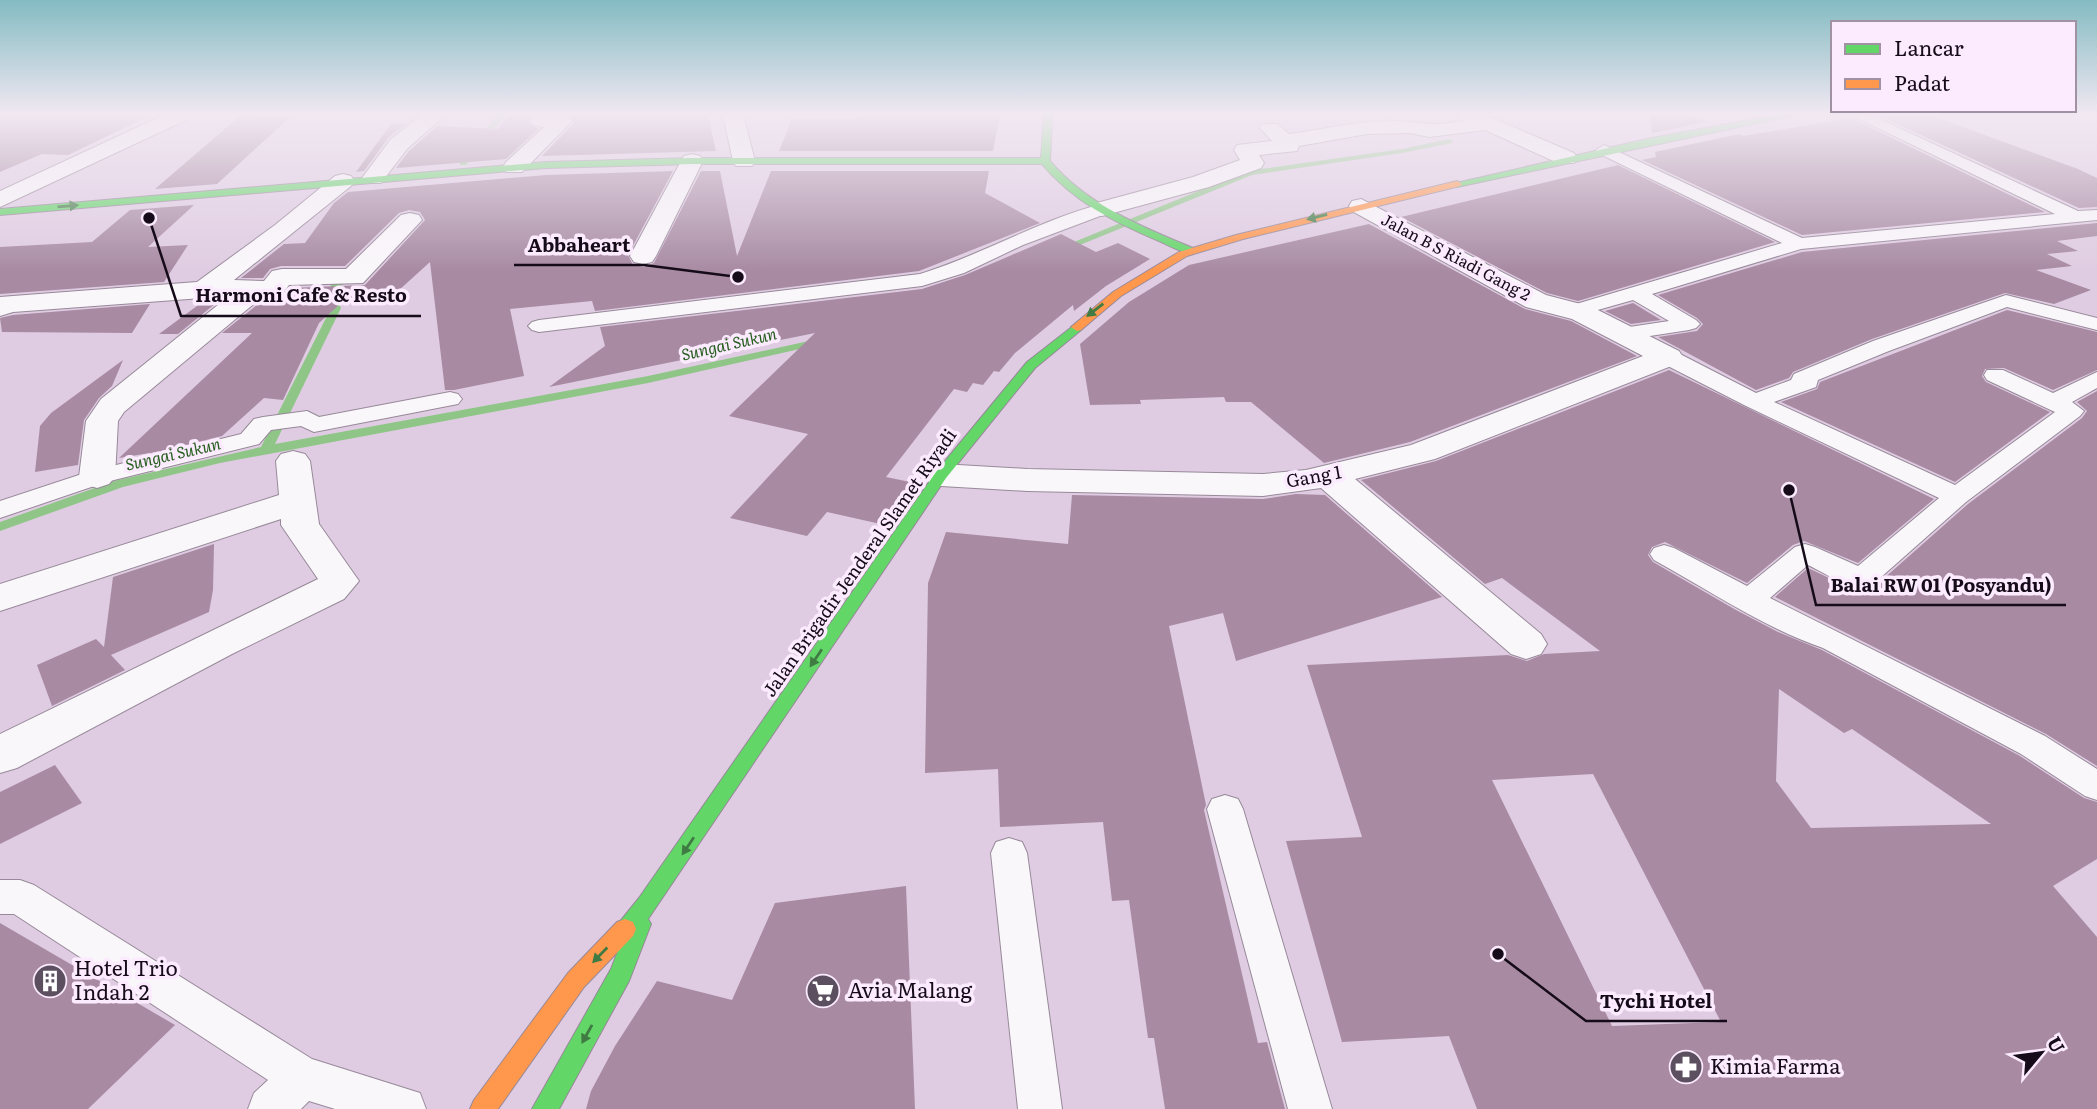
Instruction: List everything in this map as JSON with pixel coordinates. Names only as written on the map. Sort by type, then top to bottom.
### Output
[{"type":"main road","points":[[0,212],[521,167]]},
{"type":"main road","points":[[1050,167],[1065,185],[1108,212],[1191,251]]},
{"type":"main road","name":"Jalan Brigadir Jenderal Slamet Riyadi","points":[[483,1109],[576,981],[647,905],[941,475],[1031,365],[1117,294],[1191,251],[1361,206],[1532,167]]},
{"type":"main road","name":"Jalan Brigadir Jenderal Slamet Riyadi","points":[[545,1109],[621,974],[647,905]]},
{"type":"street","points":[[0,200],[71,167]]},
{"type":"street","points":[[373,178],[382,167]]},
{"type":"street","points":[[643,256],[689,167]]},
{"type":"street","points":[[1108,212],[1242,167]]},
{"type":"street","points":[[205,289],[284,230],[343,181]]},
{"type":"street","name":"Jalan B S Riadi Gang 2","points":[[1361,206],[1536,301],[1573,311],[1668,357]]},
{"type":"street","points":[[0,308],[6,304],[205,289],[271,289],[282,277],[353,277],[410,220]]},
{"type":"street","points":[[97,477],[102,421],[112,406],[122,395],[256,289]]},
{"type":"street","name":"Gang 1","points":[[941,475],[1027,480],[1264,485],[1329,476],[1423,452],[1668,357]]},
{"type":"street","points":[[0,755],[217,644],[330,590],[339,582],[300,525],[293,461]]},
{"type":"street","points":[[1329,476],[1526,644]]},
{"type":"street","points":[[0,598],[298,501]]},
{"type":"lane","points":[[1639,167],[1799,244]]},
{"type":"lane","points":[[1966,167],[2097,230]]},
{"type":"lane","points":[[539,326],[922,280],[957,269],[1016,241],[1108,212]]},
{"type":"lane","points":[[1573,311],[1799,244],[2097,215]]},
{"type":"lane","points":[[1624,334],[1689,324],[1636,293]]},
{"type":"lane","points":[[1754,401],[1808,382],[1802,379],[1881,346],[2006,301],[2097,324]]},
{"type":"lane","points":[[1668,357],[1754,401],[1956,496]]},
{"type":"lane","points":[[1749,600],[1805,553],[1861,579],[1956,496],[2073,411],[1995,375]]},
{"type":"lane","points":[[2054,402],[2097,379]]},
{"type":"lane","points":[[0,510],[97,477],[250,439],[263,424],[307,418],[314,425],[450,399]]},
{"type":"lane","points":[[1664,554],[1811,633],[1834,640],[2033,745],[2097,786]]},
{"type":"lane","points":[[1225,808],[1310,1109]]},
{"type":"lane","points":[[1009,853],[1040,1109]]},
{"type":"lane","points":[[0,897],[20,897],[302,1077],[404,1109]]},
{"type":"lane","points":[[270,1109],[302,1077]]},
{"type":"building","points":[[0,167],[12,167],[0,172]]},
{"type":"building","points":[[181,167],[236,167],[217,184],[155,189]]},
{"type":"building","points":[[360,167],[367,167],[364,171],[356,172]]},
{"type":"building","points":[[1611,167],[1622,167],[1775,242],[1578,301],[1547,293],[1401,217]]},
{"type":"building","points":[[1656,167],[1952,167],[2045,212],[1802,235]]},
{"type":"building","points":[[1990,167],[2072,167],[2097,178],[2097,207],[2079,208]]},
{"type":"building","points":[[673,171],[628,255],[633,265],[644,267],[654,263],[701,171],[720,171],[737,256],[771,171],[989,171],[985,193],[1040,223],[919,271],[595,311],[592,301],[510,309],[524,376],[454,390],[445,390],[430,262],[387,301],[339,305],[319,323],[283,400],[264,398],[222,436],[162,451],[119,458],[252,333],[222,333],[263,300],[281,298],[290,288],[365,285],[425,220],[420,212],[409,210],[399,213],[345,266],[281,266],[270,269],[263,278],[241,278],[284,244],[305,243],[334,203],[348,192],[546,175]]},
{"type":"building","points":[[194,205],[148,247],[188,245],[164,282],[0,294],[0,247],[92,242],[130,210]]},
{"type":"building","points":[[2097,223],[2097,236],[2057,241],[2078,251],[2047,254],[2072,266],[2036,270],[2091,290],[2054,304],[2005,293],[1872,339],[1793,372],[1789,378],[1756,390],[1658,337],[1697,331],[1703,324],[1658,295],[1802,252]]},
{"type":"building","points":[[1369,224],[1525,309],[1571,321],[1637,356],[1410,442],[1324,463],[1251,402],[1226,402],[1224,397],[1090,405],[1080,344],[1129,302],[1189,265]]},
{"type":"building","points":[[1061,234],[1096,252],[1118,243],[1150,259],[1106,286],[1074,311],[1073,305],[1015,353],[999,372],[994,371],[983,385],[973,383],[967,392],[954,389],[886,477],[915,483],[885,525],[827,512],[807,536],[730,518],[808,434],[729,416],[815,333],[549,387],[605,346],[600,327],[922,289],[965,275]]},
{"type":"building","points":[[221,299],[178,334],[159,334],[205,300]]},
{"type":"building","points":[[1633,303],[1661,320],[1631,324],[1605,311]]},
{"type":"building","points":[[150,304],[132,333],[2,332],[0,318],[13,315]]},
{"type":"building","points":[[2007,310],[2097,332],[2097,370],[2053,390],[2004,368],[1985,369],[1982,376],[1986,382],[2050,412],[1955,482],[1781,402],[1817,389],[1820,382]]},
{"type":"building","points":[[123,360],[112,386],[99,398],[84,420],[78,465],[35,472],[40,426],[51,413]]},
{"type":"building","points":[[1669,370],[1934,499],[1858,563],[1804,541],[1793,545],[1747,583],[1665,542],[1652,547],[1648,555],[1653,562],[1736,610],[1778,632],[1822,650],[2020,756],[2084,798],[2097,802],[2097,859],[2053,886],[2097,937],[2097,1109],[1477,1109],[1449,1036],[1342,1042],[1286,841],[1362,837],[1307,665],[1508,655],[1527,661],[1544,654],[1600,651],[1502,578],[1485,584],[1361,480],[1436,461]],"holes":[[[1779,689],[1844,733],[1852,729],[1991,824],[1811,828],[1776,781]],[[1593,774],[1721,1022],[1612,1026],[1492,780]]]},
{"type":"building","points":[[2097,391],[2097,766],[2046,734],[1775,597],[1808,568],[1846,586],[1863,590],[1873,588],[1968,504],[2082,418],[2087,411],[2077,402]]},
{"type":"building","points":[[1296,494],[1325,495],[1442,597],[1236,661],[1223,613],[1169,626],[1206,805],[1204,810],[1258,1043],[1267,1042],[1285,1109],[1165,1109],[1154,1038],[1148,1038],[1129,900],[1112,901],[1103,822],[1000,827],[998,769],[925,773],[928,583],[946,532],[1068,544],[1072,495],[1263,499]]},
{"type":"building","points":[[214,544],[213,590],[209,612],[111,655],[125,670],[52,706],[37,665],[96,639],[104,647],[113,577]]},
{"type":"building","points":[[55,765],[82,803],[0,844],[0,792]]},
{"type":"building","name":"Avia Malang","points":[[906,886],[915,1109],[586,1109],[591,1091],[615,1046],[657,981],[732,1000],[775,903]]},
{"type":"building","name":"Hotel Trio Indah 2","points":[[0,923],[175,1025],[88,1109],[0,1109]]},
{"type":"waterway","name":"Sungai Sukun","points":[[1062,249],[1250,173],[1293,167]]},
{"type":"waterway","points":[[266,450],[336,308],[332,292],[339,280],[349,272]]},
{"type":"waterway","name":"Sungai Sukun","points":[[266,450],[648,380],[818,342]]},
{"type":"waterway","name":"Sungai Sukun","points":[[0,527],[135,479],[266,450]]},
{"type":"traffic: fast","points":[[0,212],[526,167]]},
{"type":"traffic: fast","points":[[1050,167],[1059,178],[1093,205],[1191,251]]},
{"type":"traffic: fast","points":[[1457,184],[1535,167]]},
{"type":"traffic: fast","points":[[625,929],[647,905],[941,475],[1031,365],[1077,327]]},
{"type":"traffic: fast","points":[[545,1109],[621,974],[640,924]]},
{"type":"traffic: slow","points":[[1077,327],[1117,294],[1183,254],[1240,237],[1457,184]]},
{"type":"traffic: slow","points":[[483,1109],[576,980],[625,929]]},
{"type":"place","name":"Harmoni Cafe & Resto","points":[[149,218]]},
{"type":"place","name":"Abbaheart","points":[[738,277]]},
{"type":"place","name":"Balai RW 01 (Posyandu)","points":[[1789,490]]},
{"type":"place","name":"Tychi Hotel","points":[[1498,954]]},
{"type":"place","name":"Hotel Trio Indah 2","points":[[50,981]]},
{"type":"place","name":"Avia Malang","points":[[823,991]]},
{"type":"place","name":"Kimia Farma","points":[[1686,1067]]}]
